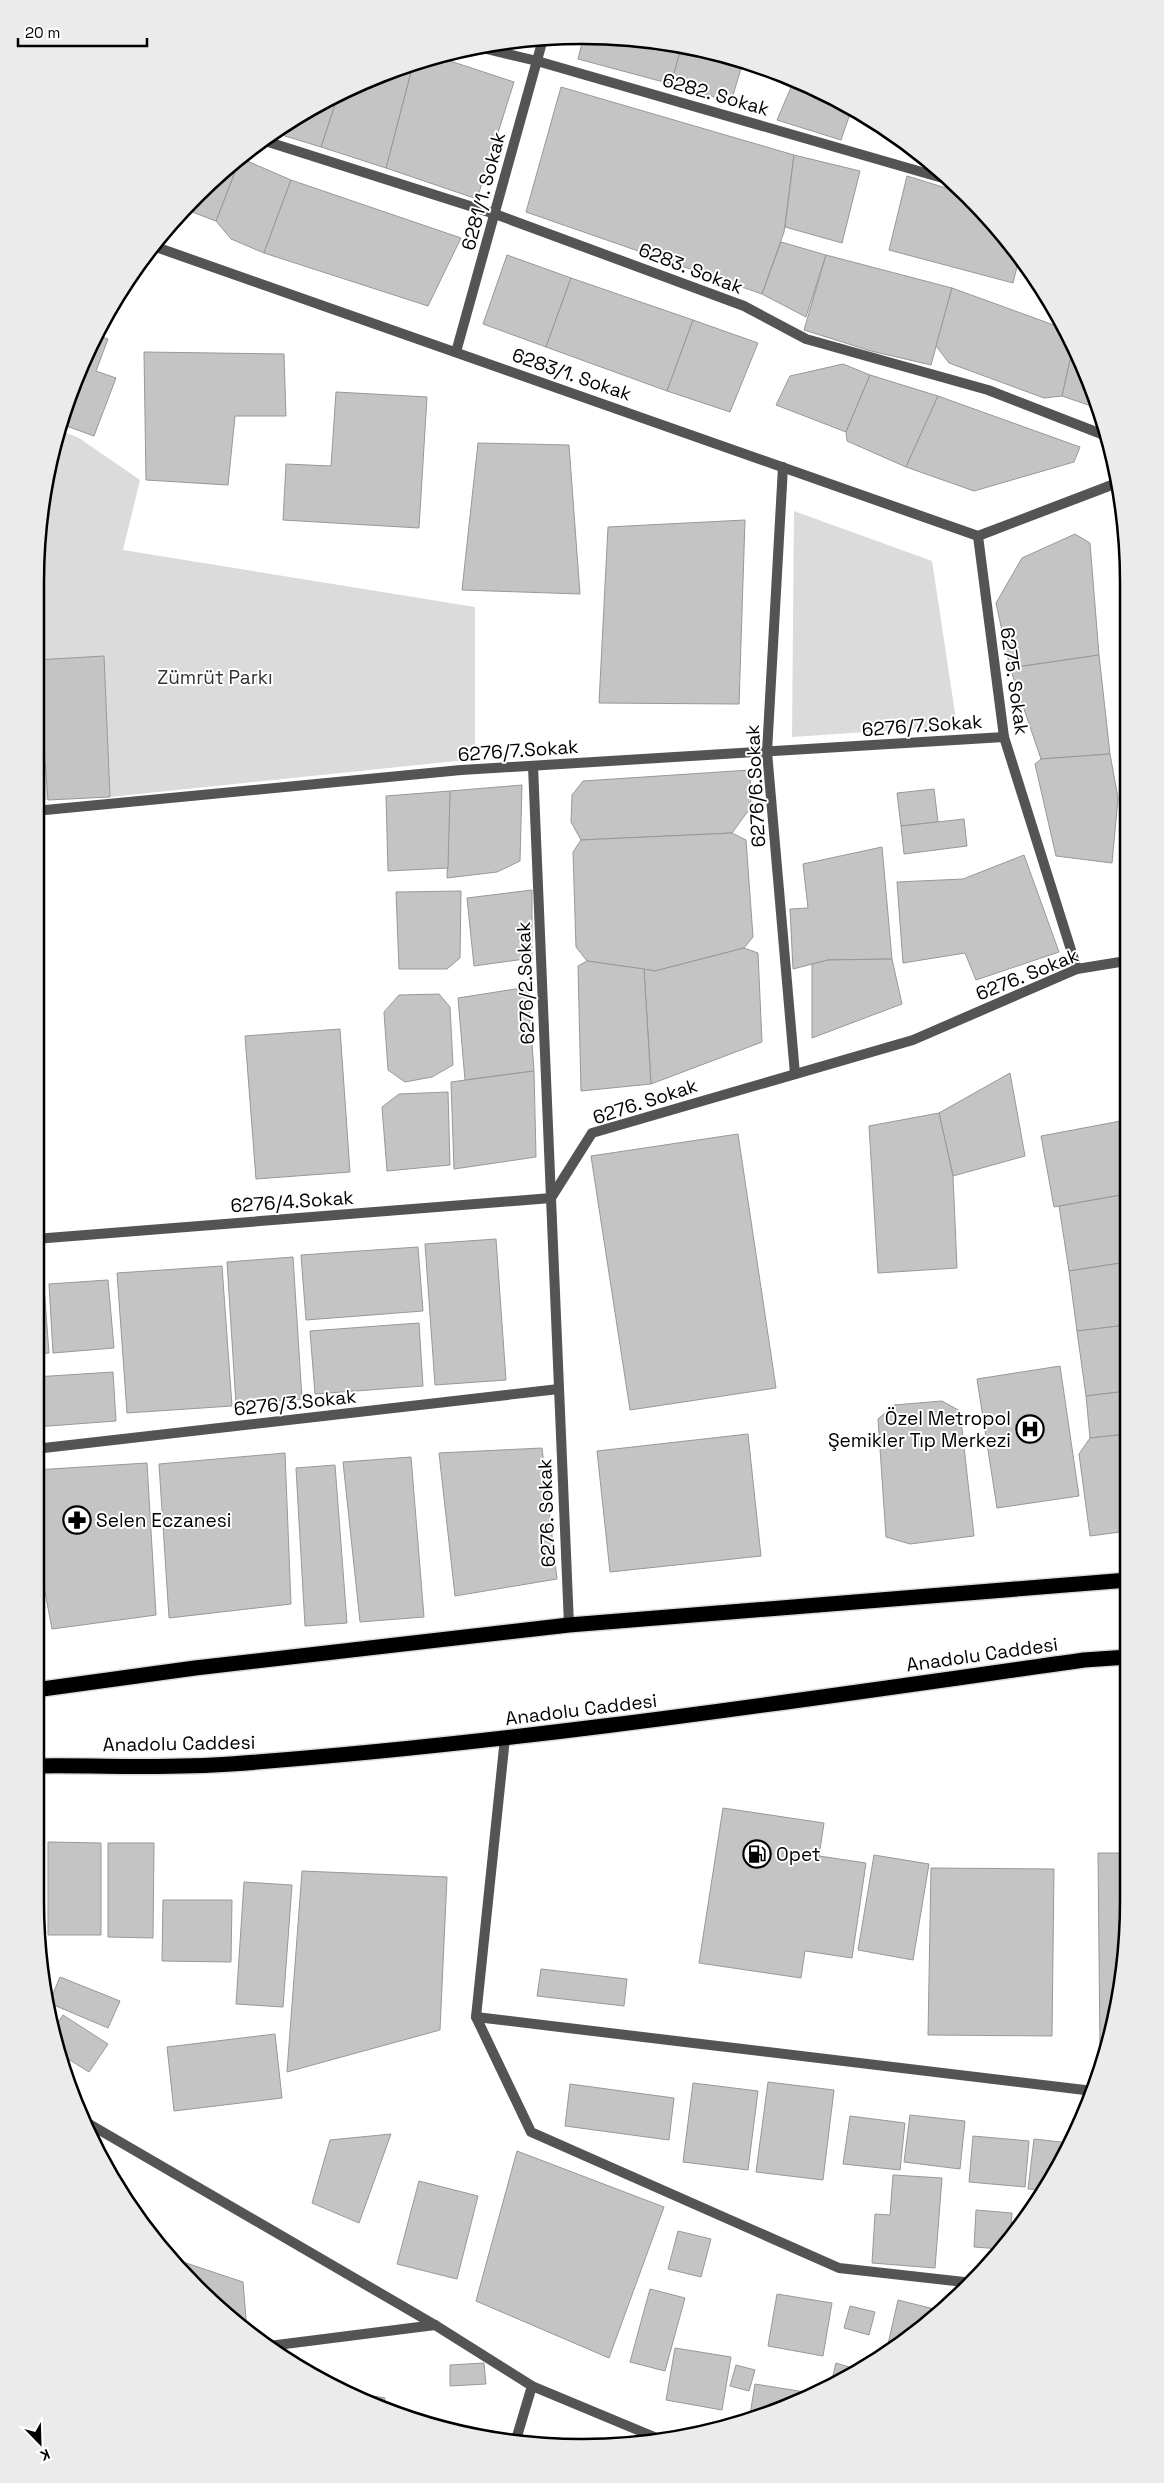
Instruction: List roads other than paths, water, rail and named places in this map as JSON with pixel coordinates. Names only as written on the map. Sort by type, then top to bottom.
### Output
[{"type":"highway","points":[[44,1689],[205,1667],[569,1625],[1120,1581]]},
{"type":"highway","name":"Anadolu Caddesi","points":[[44,1766],[229,1764],[505,1738],[689,1716],[1084,1660],[1120,1657]]},
{"type":"street","name":"6281/1. Sokak","points":[[456,352],[541,45]]},
{"type":"street","name":"6282. Sokak","points":[[495,51],[537,61],[936,176]]},
{"type":"street","name":"6283. Sokak","points":[[271,143],[495,214],[744,306],[806,338],[988,390],[1099,433]]},
{"type":"street","name":"6283/1. Sokak","points":[[160,248],[978,536]]},
{"type":"street","name":"6276/6.Sokak","points":[[783,467],[767,752],[795,1074]]},
{"type":"street","points":[[978,536],[1111,485]]},
{"type":"street","name":"6275. Sokak","points":[[978,536],[1004,737],[1077,969]]},
{"type":"street","name":"6276/7.Sokak","points":[[44,810],[451,771],[1004,737]]},
{"type":"street","name":"6276/2.Sokak","points":[[533,766],[551,1198]]},
{"type":"street","name":"6276. Sokak","points":[[569,1625],[551,1198],[592,1134],[913,1040],[1077,969],[1120,962]]},
{"type":"street","name":"6276/4.Sokak","points":[[44,1238],[551,1198]]},
{"type":"street","name":"6276/3.Sokak","points":[[44,1448],[559,1389]]},
{"type":"street","points":[[505,1738],[476,2016],[531,2132],[840,2268],[963,2282]]},
{"type":"street","points":[[476,2016],[1086,2090]]},
{"type":"street","points":[[94,2127],[435,2325],[532,2386],[650,2435]]},
{"type":"street","points":[[277,2345],[435,2325]]},
{"type":"street","points":[[517,2435],[532,2386]]},
{"type":"place","name":"Özel Metropol Şemikler Tıp Merkezi","points":[[1030,1429]]},
{"type":"place","name":"Selen Eczanesi","points":[[77,1520]]},
{"type":"place","name":"Opet","points":[[757,1854]]},
{"type":"park label","name":"Zümrüt Parkı","points":[[215,677]]}]
